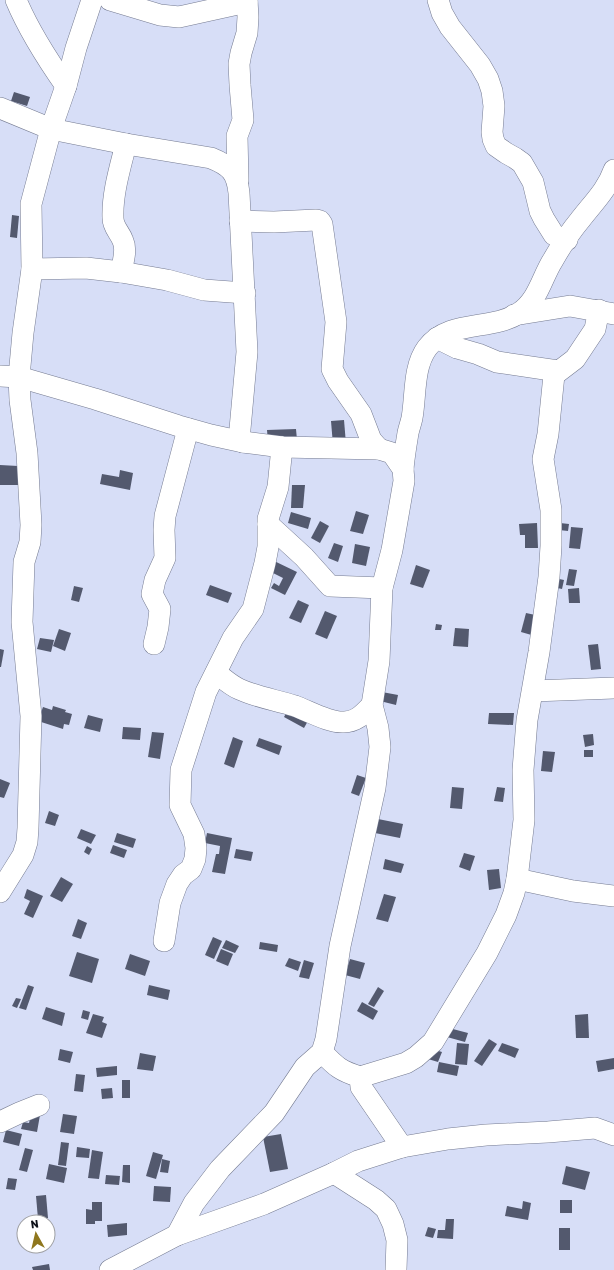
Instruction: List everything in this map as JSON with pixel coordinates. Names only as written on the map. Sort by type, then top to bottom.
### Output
[{"type":"street","points":[[16,0],[43,52],[66,86]]},
{"type":"street","points":[[0,892],[23,854],[27,842],[31,716],[31,702],[27,685],[24,651],[22,600],[24,590],[24,562],[30,542],[31,525],[26,454],[20,400],[10,377],[23,333],[32,269],[31,204],[51,129],[66,86],[76,48],[92,0]]},
{"type":"street","points":[[110,0],[160,15],[179,16],[248,2],[247,33],[239,64],[243,120],[237,136],[247,352],[239,440],[243,442]]},
{"type":"street","points":[[438,0],[442,13],[450,27],[480,65],[488,79],[492,91],[494,106],[492,132],[493,140],[496,146],[515,158],[527,170],[533,182],[544,219],[554,235],[566,240]]},
{"type":"street","points":[[0,108],[51,129],[126,144],[211,158],[223,162],[234,173],[238,181]]},
{"type":"street","points":[[121,272],[125,249],[124,242],[114,225],[113,212],[126,144]]},
{"type":"street","points":[[177,1235],[194,1203],[220,1169],[274,1113],[305,1067],[322,1052],[326,1039],[340,946],[372,802],[378,766],[380,746],[378,728],[372,705],[379,660],[382,588],[392,550],[404,481],[403,469],[408,433],[412,419],[419,366],[427,348],[437,338],[457,330],[504,321],[524,308],[534,298],[553,259],[578,223],[602,194],[611,180],[614,170]]},
{"type":"street","points":[[240,221],[274,222],[316,220],[320,221],[322,224],[336,322],[332,369],[338,382],[361,414],[371,440],[379,449]]},
{"type":"street","points":[[32,269],[86,268],[168,280],[204,290],[245,293]]},
{"type":"street","points":[[322,1052],[334,1066],[345,1073],[360,1077],[406,1063],[416,1058],[433,1042],[488,953],[506,915],[514,893],[524,820],[523,770],[526,727],[533,691],[549,577],[551,510],[543,459],[548,434],[554,375],[575,359],[606,312],[570,306],[514,315]]},
{"type":"street","points":[[437,338],[457,348],[478,354],[497,362],[558,371]]},
{"type":"street","points":[[10,377],[95,399],[188,429],[243,442],[282,447],[379,449],[392,453],[403,469]]},
{"type":"street","points":[[154,644],[160,609],[153,598],[153,588],[165,558],[165,516],[188,429]]},
{"type":"street","points":[[164,941],[170,903],[177,884],[183,875],[191,869],[195,859],[196,848],[194,834],[180,805],[181,770],[206,692],[234,638],[253,609],[265,564],[268,546],[268,519],[278,487],[282,447]]},
{"type":"street","points":[[268,524],[304,557],[330,586],[382,588]]},
{"type":"street","points":[[216,673],[236,688],[285,703],[337,722],[354,720],[360,717],[372,705]]},
{"type":"street","points":[[533,691],[614,688]]},
{"type":"street","points":[[517,879],[573,891],[614,896]]},
{"type":"street","points":[[360,1077],[361,1088],[402,1147]]},
{"type":"street","points":[[0,1122],[39,1105]]},
{"type":"street","points":[[110,1270],[177,1235],[264,1204],[358,1161],[402,1147],[486,1135],[595,1128],[614,1135]]},
{"type":"street","points":[[334,1173],[376,1200],[386,1209],[393,1224],[396,1240],[396,1270]]},
{"type":"building","points":[[14,92],[30,97],[27,106],[11,101]]},
{"type":"building","points":[[12,215],[19,216],[17,238],[10,237]]},
{"type":"building","points":[[344,420],[346,444],[333,445],[331,421]]},
{"type":"building","points":[[296,429],[297,440],[268,442],[267,430]]},
{"type":"building","points":[[0,465],[18,466],[18,485],[0,485]]},
{"type":"building","points":[[120,470],[133,473],[130,490],[100,484],[102,474],[119,477]]},
{"type":"building","points":[[292,485],[305,485],[303,508],[291,508]]},
{"type":"building","points":[[356,511],[369,515],[363,534],[350,531]]},
{"type":"building","points":[[291,512],[311,518],[308,529],[288,523]]},
{"type":"building","points":[[320,521],[329,526],[320,543],[311,538]]},
{"type":"building","points":[[537,523],[538,548],[525,548],[525,535],[520,535],[519,524]]},
{"type":"building","points":[[560,523],[569,524],[568,531],[559,530]]},
{"type":"building","points":[[571,527],[583,528],[580,549],[569,548]]},
{"type":"building","points":[[334,543],[343,546],[338,562],[328,558]]},
{"type":"building","points":[[355,544],[370,547],[366,566],[352,563]]},
{"type":"building","points":[[270,559],[297,572],[285,595],[271,588],[274,583],[279,586],[283,578],[265,569]]},
{"type":"building","points":[[416,565],[430,570],[423,588],[410,584]]},
{"type":"building","points":[[569,569],[577,570],[574,586],[566,585]]},
{"type":"building","points":[[550,577],[564,580],[562,589],[548,586]]},
{"type":"building","points":[[210,585],[232,593],[228,603],[206,595]]},
{"type":"building","points":[[74,586],[83,588],[79,602],[71,600]]},
{"type":"building","points":[[579,588],[580,603],[569,603],[568,589]]},
{"type":"building","points":[[298,600],[309,605],[301,623],[289,618]]},
{"type":"building","points":[[325,611],[337,616],[327,639],[315,634]]},
{"type":"building","points":[[526,613],[540,616],[535,636],[521,632]]},
{"type":"building","points":[[436,624],[442,625],[441,630],[435,630]]},
{"type":"building","points":[[455,628],[469,629],[468,647],[453,646]]},
{"type":"building","points":[[59,629],[71,633],[65,651],[53,646]]},
{"type":"building","points":[[40,638],[54,640],[51,652],[37,649]]},
{"type":"building","points":[[598,644],[601,669],[591,670],[588,645]]},
{"type":"building","points":[[0,649],[4,650],[1,667],[0,667]]},
{"type":"building","points":[[382,692],[398,695],[396,705],[380,701]]},
{"type":"building","points":[[53,706],[66,710],[65,712],[72,714],[69,725],[64,724],[63,729],[38,721],[43,707],[52,710]]},
{"type":"building","points":[[289,708],[309,719],[304,728],[284,717]]},
{"type":"building","points":[[489,713],[514,713],[513,725],[488,724]]},
{"type":"building","points":[[88,715],[103,719],[100,732],[84,728]]},
{"type":"building","points":[[123,727],[141,728],[140,740],[122,739]]},
{"type":"building","points":[[152,732],[164,733],[160,759],[148,757]]},
{"type":"building","points":[[593,734],[594,745],[585,747],[583,735]]},
{"type":"building","points":[[233,737],[243,741],[234,768],[224,764]]},
{"type":"building","points":[[259,738],[282,746],[279,755],[256,746]]},
{"type":"building","points":[[584,750],[593,750],[593,757],[584,757]]},
{"type":"building","points":[[543,751],[555,752],[552,772],[541,771]]},
{"type":"building","points":[[357,775],[366,778],[359,796],[351,793]]},
{"type":"building","points":[[0,779],[10,783],[4,798],[0,797]]},
{"type":"building","points":[[452,787],[464,788],[462,809],[450,808]]},
{"type":"building","points":[[497,787],[505,788],[503,802],[494,801]]},
{"type":"building","points":[[49,811],[59,815],[55,826],[45,823]]},
{"type":"building","points":[[378,819],[403,824],[400,838],[375,833]]},
{"type":"building","points":[[81,829],[96,835],[91,844],[77,838]]},
{"type":"building","points":[[117,833],[136,839],[133,848],[114,842]]},
{"type":"building","points":[[207,833],[232,838],[225,874],[212,872],[216,854],[219,854],[220,846],[205,843]]},
{"type":"building","points":[[113,845],[127,850],[124,858],[110,853]]},
{"type":"building","points":[[87,846],[92,849],[89,855],[84,852]]},
{"type":"building","points":[[236,849],[253,852],[251,861],[234,858]]},
{"type":"building","points":[[464,853],[475,856],[470,871],[459,867]]},
{"type":"building","points":[[385,859],[404,864],[401,873],[383,869]]},
{"type":"building","points":[[499,869],[501,888],[489,890],[487,870]]},
{"type":"building","points":[[61,877],[73,884],[62,902],[50,896]]},
{"type":"building","points":[[27,889],[43,896],[33,918],[24,914],[30,901],[24,898]]},
{"type":"building","points":[[384,894],[396,897],[388,922],[376,919]]},
{"type":"building","points":[[78,919],[87,923],[81,939],[72,936]]},
{"type":"building","points":[[213,937],[222,941],[214,959],[205,955]]},
{"type":"building","points":[[226,940],[239,946],[235,953],[222,948]]},
{"type":"building","points":[[260,942],[278,945],[277,952],[259,949]]},
{"type":"building","points":[[221,949],[233,954],[228,966],[216,961]]},
{"type":"building","points":[[77,952],[99,959],[92,983],[69,976]]},
{"type":"building","points":[[130,954],[150,961],[145,976],[125,969]]},
{"type":"building","points":[[289,958],[301,962],[298,971],[285,966]]},
{"type":"building","points":[[350,959],[365,963],[360,979],[345,975]]},
{"type":"building","points":[[304,960],[314,963],[309,979],[299,977]]},
{"type":"building","points":[[28,985],[34,987],[26,1010],[19,1008]]},
{"type":"building","points":[[149,985],[170,990],[168,1000],[147,995]]},
{"type":"building","points":[[378,987],[384,991],[374,1007],[368,1004]]},
{"type":"building","points":[[16,998],[21,999],[17,1008],[12,1006]]},
{"type":"building","points":[[362,1002],[378,1011],[373,1020],[357,1011]]},
{"type":"building","points":[[46,1007],[65,1013],[62,1026],[42,1019]]},
{"type":"building","points":[[83,1010],[90,1012],[88,1020],[81,1018]]},
{"type":"building","points":[[93,1014],[104,1017],[102,1022],[107,1024],[102,1038],[86,1033]]},
{"type":"building","points":[[588,1014],[589,1038],[576,1038],[575,1015]]},
{"type":"building","points":[[449,1028],[468,1033],[465,1042],[447,1037]]},
{"type":"building","points":[[489,1039],[497,1044],[482,1066],[474,1061]]},
{"type":"building","points":[[457,1043],[469,1044],[467,1065],[455,1064]]},
{"type":"building","points":[[502,1043],[519,1049],[515,1058],[498,1051]]},
{"type":"building","points":[[60,1049],[73,1052],[70,1063],[58,1060]]},
{"type":"building","points":[[432,1049],[442,1052],[438,1062],[428,1059]]},
{"type":"building","points":[[140,1053],[156,1056],[153,1071],[137,1069]]},
{"type":"building","points":[[614,1058],[614,1069],[598,1072],[596,1061]]},
{"type":"building","points":[[439,1062],[459,1066],[457,1076],[437,1072]]},
{"type":"building","points":[[117,1066],[117,1075],[97,1077],[96,1068]]},
{"type":"building","points":[[76,1074],[85,1075],[83,1092],[74,1091]]},
{"type":"building","points":[[122,1080],[130,1080],[130,1098],[122,1098]]},
{"type":"building","points":[[112,1088],[113,1098],[102,1099],[101,1089]]},
{"type":"building","points":[[31,1114],[40,1115],[37,1132],[21,1129],[23,1122],[29,1123]]},
{"type":"building","points":[[63,1114],[77,1116],[74,1134],[60,1132]]},
{"type":"building","points":[[6,1130],[22,1134],[19,1146],[3,1142]]},
{"type":"building","points":[[281,1134],[288,1169],[270,1172],[263,1137]]},
{"type":"building","points":[[61,1142],[69,1143],[66,1166],[58,1165]]},
{"type":"building","points":[[77,1147],[90,1149],[89,1158],[76,1157]]},
{"type":"building","points":[[25,1148],[33,1150],[27,1172],[19,1170]]},
{"type":"building","points":[[92,1150],[103,1152],[99,1179],[88,1178]]},
{"type":"building","points":[[153,1152],[163,1155],[156,1179],[146,1176]]},
{"type":"building","points":[[162,1159],[170,1161],[168,1173],[160,1172]]},
{"type":"building","points":[[49,1164],[67,1168],[64,1183],[46,1179]]},
{"type":"building","points":[[123,1165],[130,1165],[130,1183],[122,1182]]},
{"type":"building","points":[[566,1166],[590,1172],[585,1190],[562,1184]]},
{"type":"building","points":[[106,1175],[120,1176],[119,1185],[105,1184]]},
{"type":"building","points":[[8,1178],[17,1179],[15,1190],[6,1189]]},
{"type":"building","points":[[154,1186],[171,1187],[170,1202],[153,1201]]},
{"type":"building","points":[[46,1195],[48,1214],[38,1214],[36,1196]]},
{"type":"building","points":[[560,1200],[572,1200],[572,1213],[560,1213]]},
{"type":"building","points":[[523,1201],[531,1203],[528,1220],[505,1216],[507,1206],[522,1209]]},
{"type":"building","points":[[92,1202],[102,1202],[102,1221],[95,1221],[95,1224],[86,1224],[86,1209],[92,1210]]},
{"type":"building","points":[[446,1219],[454,1219],[453,1239],[437,1238],[438,1230],[445,1230]]},
{"type":"building","points":[[127,1223],[127,1235],[108,1237],[107,1225]]},
{"type":"building","points":[[428,1227],[436,1229],[433,1238],[425,1236]]},
{"type":"building","points":[[559,1228],[570,1228],[570,1250],[559,1250]]},
{"type":"building","points":[[49,1264],[50,1270],[33,1270],[32,1267]]}]
